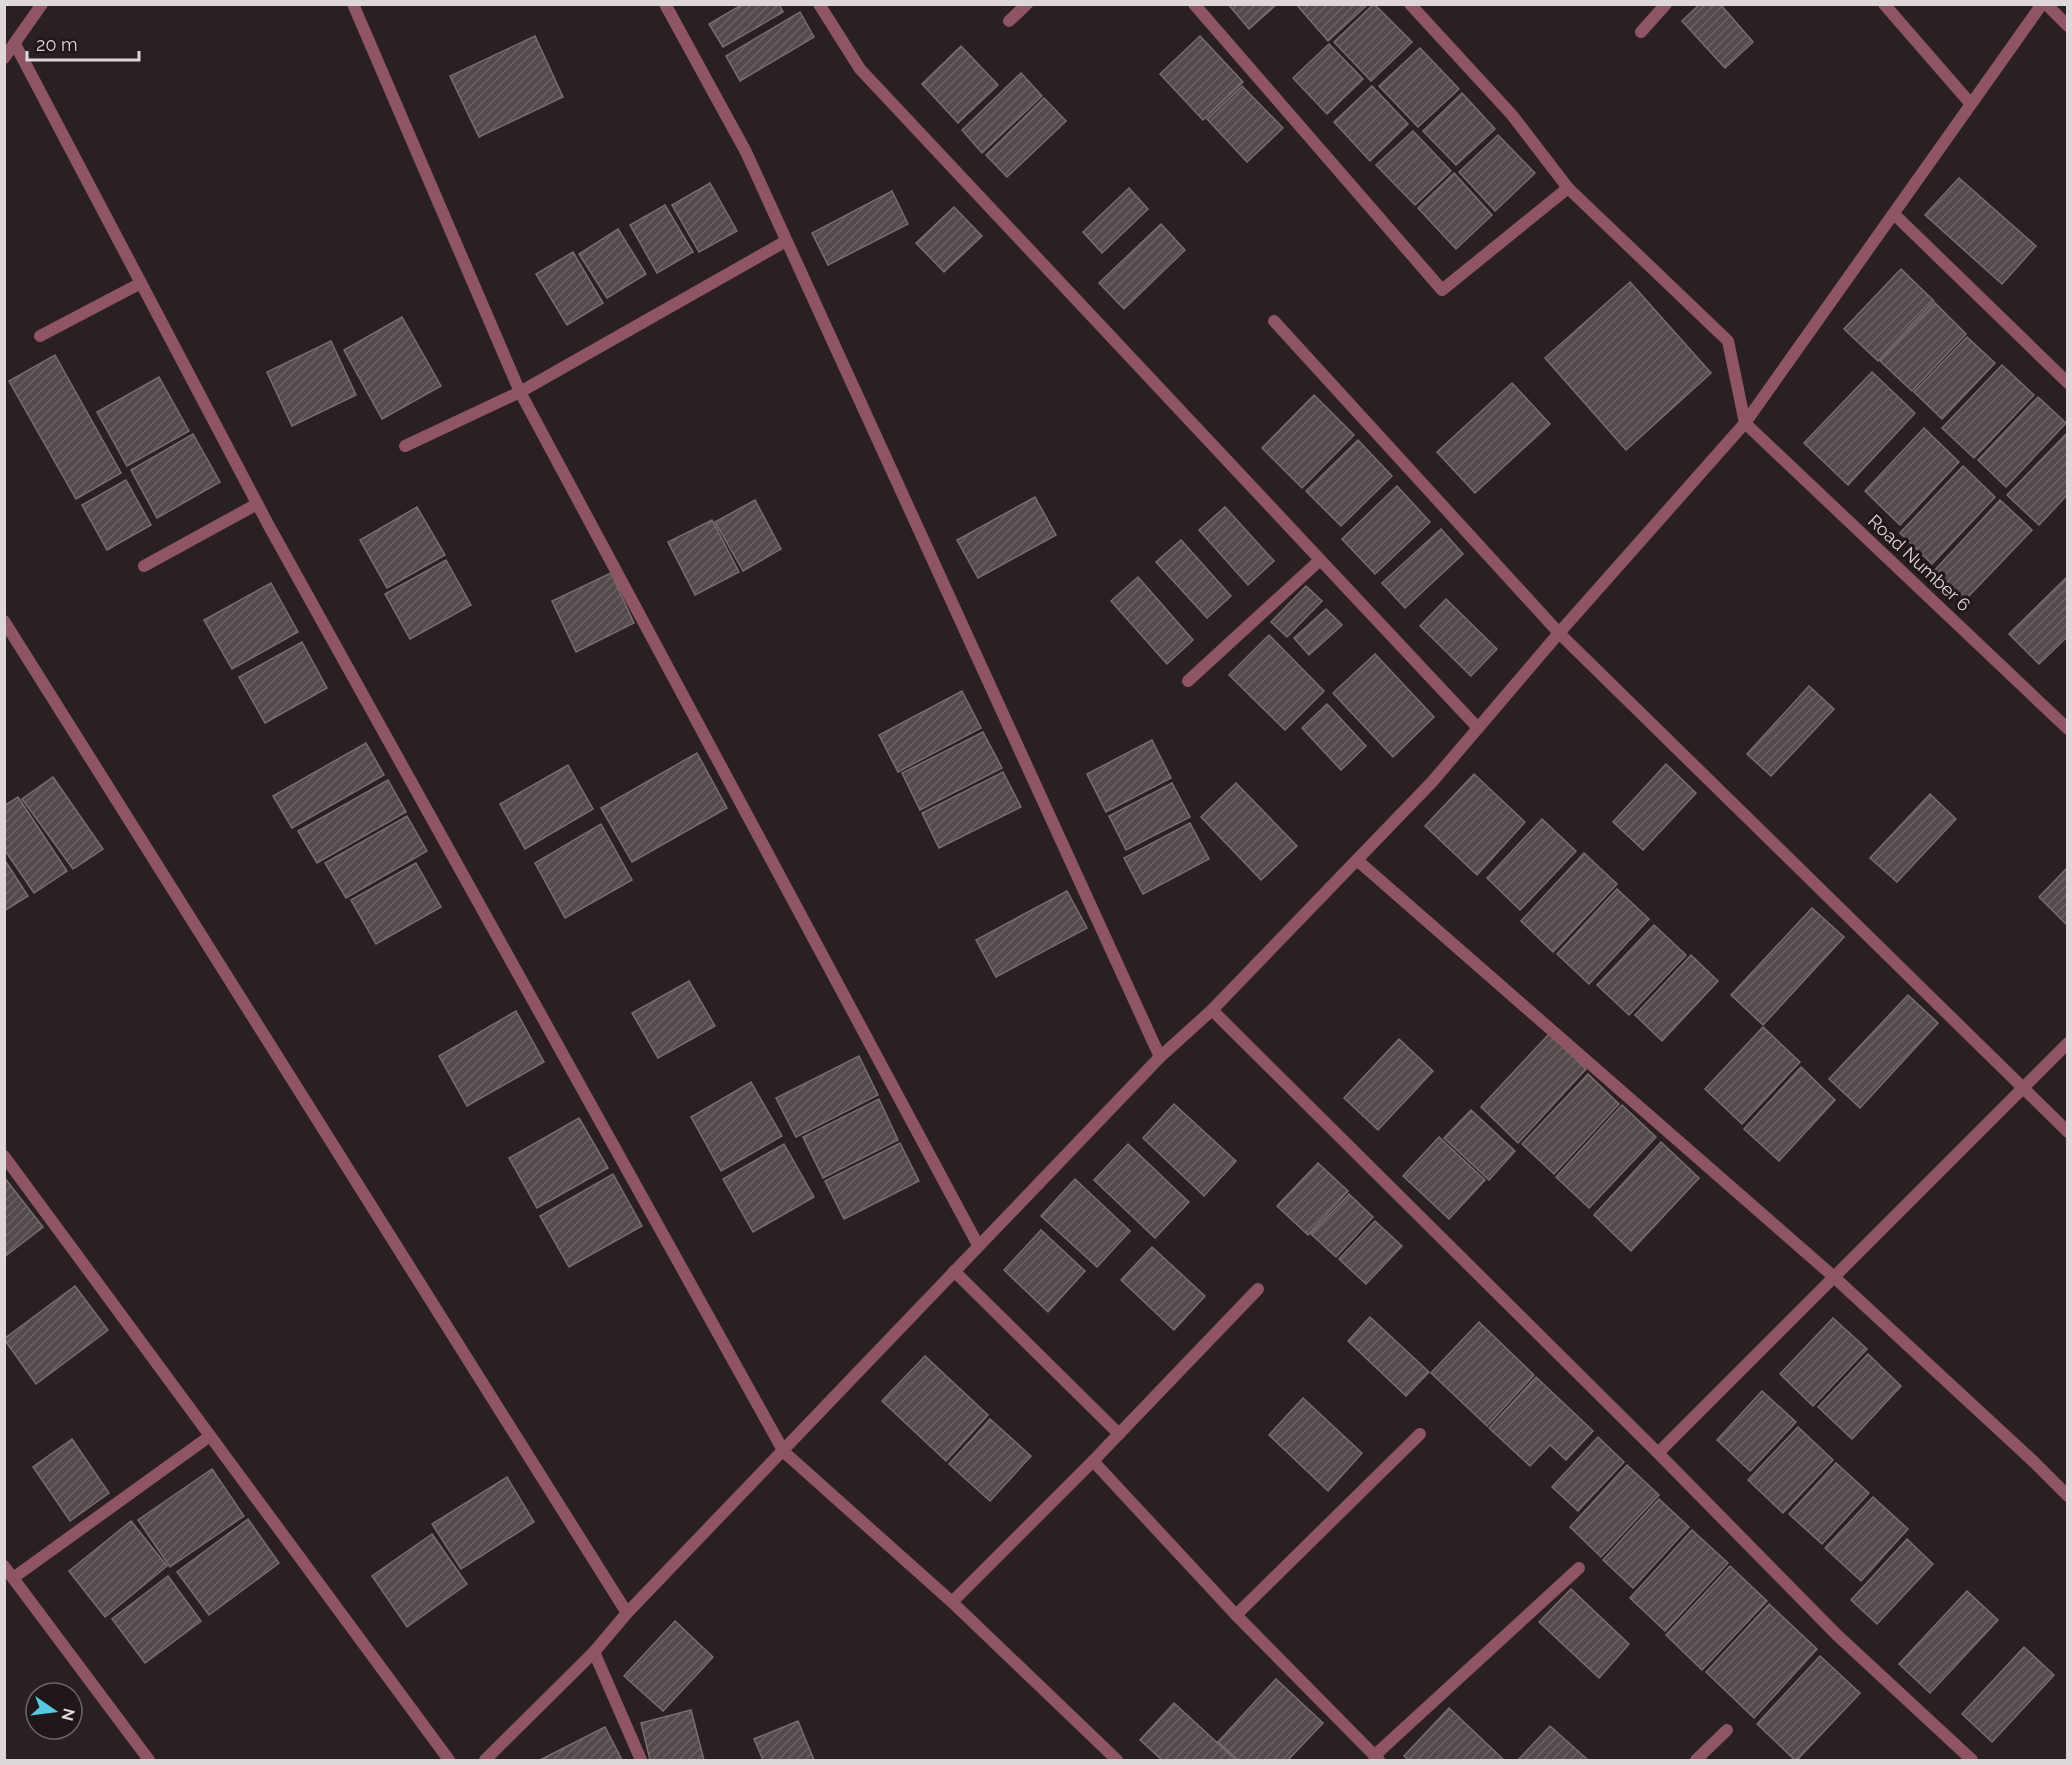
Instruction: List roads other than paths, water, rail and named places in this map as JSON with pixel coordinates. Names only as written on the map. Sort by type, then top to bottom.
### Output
[{"type":"street","points":[[4,58],[42,4]]},
{"type":"street","points":[[353,4],[520,392],[978,1245]]},
{"type":"street","points":[[665,4],[746,152],[1160,1057]]},
{"type":"street","points":[[819,4],[860,69],[1478,728]]},
{"type":"street","points":[[1009,21],[1027,4]]},
{"type":"street","points":[[1194,4],[1442,290],[1569,188]]},
{"type":"street","points":[[1410,4],[1512,115],[1569,188],[1728,341],[1745,423]]},
{"type":"street","points":[[1641,32],[1666,4]]},
{"type":"street","points":[[1884,4],[1970,103]]},
{"type":"street","points":[[485,1761],[594,1652],[627,1613],[784,1452],[978,1245],[1160,1057],[1212,1010],[1432,782],[1559,633],[1745,423],[1970,103],[2044,4],[2067,26]]},
{"type":"street","points":[[15,44],[257,504],[784,1452],[952,1602],[1117,1761]]},
{"type":"street","points":[[1894,214],[2067,383]]},
{"type":"street","points":[[405,446],[520,392],[786,241]]},
{"type":"street","points":[[39,336],[141,284]]},
{"type":"street","points":[[1274,321],[1559,633],[2067,1132]]},
{"type":"street","name":"Road Number 6","points":[[1745,423],[2067,729]]},
{"type":"street","points":[[144,566],[257,504]]},
{"type":"street","points":[[1188,681],[1320,560]]},
{"type":"street","points":[[4,621],[627,1613]]},
{"type":"street","points":[[1357,860],[1834,1277],[2034,1462],[2067,1496]]},
{"type":"street","points":[[1212,1010],[1658,1453],[1837,1635],[1971,1761]]},
{"type":"street","points":[[1658,1453],[2067,1043]]},
{"type":"street","points":[[5,1159],[449,1761]]},
{"type":"street","points":[[954,1271],[1119,1434]]},
{"type":"street","points":[[952,1602],[1093,1461],[1258,1289]]},
{"type":"street","points":[[1236,1615],[1420,1434]]},
{"type":"street","points":[[13,1578],[210,1436]]},
{"type":"street","points":[[1093,1461],[1236,1615],[1377,1758],[1579,1569]]},
{"type":"street","points":[[4,1566],[149,1761]]},
{"type":"street","points":[[594,1652],[641,1761]]},
{"type":"street","points":[[1696,1761],[1727,1730]]}]
